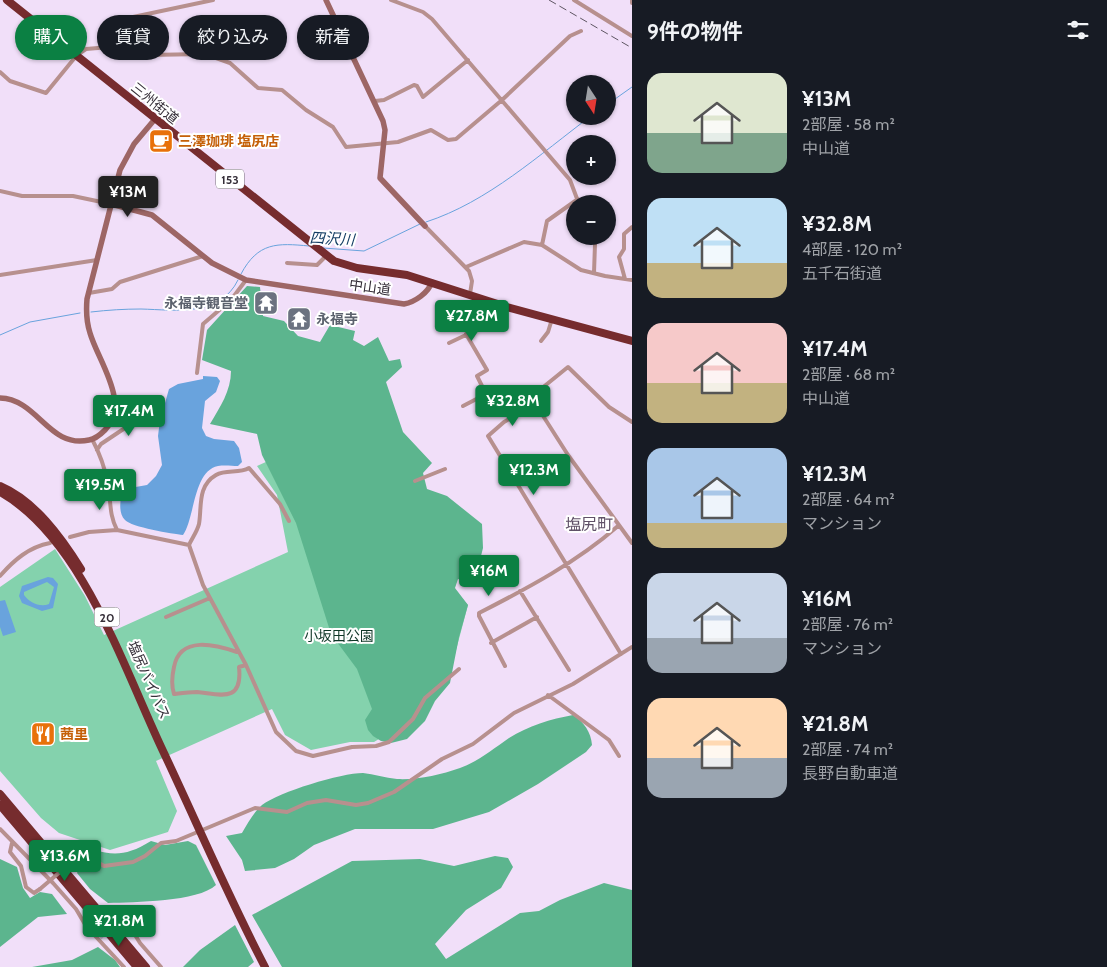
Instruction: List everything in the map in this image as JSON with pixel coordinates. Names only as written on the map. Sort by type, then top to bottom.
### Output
[{"type":"highway","name":"三州街道","points":[[7,0],[26,15]]},
{"type":"highway","name":"三州街道","points":[[83,60],[324,254]]},
{"type":"highway","name":"153","points":[[324,254],[348,267],[407,275],[552,320],[582,326],[632,341]]},
{"type":"highway","name":"塩尻バイパス","points":[[0,486],[15,493],[54,530],[81,568],[108,620],[168,754],[174,774]]},
{"type":"highway","name":"塩尻バイパス","points":[[0,492],[29,512],[43,527],[80,578],[123,663],[221,879],[265,967]]},
{"type":"highway","points":[[0,794],[146,967]]},
{"type":"highway","points":[[0,805],[137,967]]},
{"type":"street","points":[[142,15],[213,0]]},
{"type":"street","points":[[326,0],[375,101],[385,130],[380,171],[381,180],[466,267],[472,281],[470,294]]},
{"type":"street","points":[[391,0],[424,12],[468,60],[570,180],[576,195]]},
{"type":"street","points":[[574,0],[632,36]]},
{"type":"street","points":[[169,54],[216,57],[230,63],[258,88],[282,90],[306,110],[333,128],[346,147],[384,144],[411,139],[431,130],[448,140],[456,139],[502,100],[570,36],[580,31]]},
{"type":"street","points":[[0,72],[10,81],[46,93],[73,60]]},
{"type":"street","points":[[375,101],[384,100],[414,85],[417,86],[423,97],[468,60]]},
{"type":"street","points":[[0,398],[22,404],[64,439],[79,442],[92,440],[111,423],[115,403],[88,326],[86,310],[96,260],[122,164],[134,144],[155,119]]},
{"type":"street","name":"中山道","points":[[0,191],[22,196],[73,196],[152,215],[203,256],[244,279],[404,304],[424,293],[432,282]]},
{"type":"street","points":[[542,246],[548,221],[566,209]]},
{"type":"street","points":[[625,279],[620,257],[624,249],[624,234],[632,228]]},
{"type":"street","points":[[466,267],[524,242],[542,246],[581,270],[632,280]]},
{"type":"street","points":[[594,273],[595,245]]},
{"type":"street","points":[[287,263],[318,265],[324,254]]},
{"type":"street","points":[[89,293],[112,288],[120,282],[203,256]]},
{"type":"street","points":[[0,275],[96,260]]},
{"type":"street","points":[[197,374],[203,324],[231,300],[244,279]]},
{"type":"street","points":[[540,340],[548,332],[552,320]]},
{"type":"street","points":[[449,343],[487,325]]},
{"type":"street","points":[[463,406],[486,394],[476,376],[487,370],[466,334]]},
{"type":"street","points":[[632,422],[609,407],[568,367],[531,397],[568,455],[632,543]]},
{"type":"street","points":[[535,404],[504,422],[488,436],[621,654]]},
{"type":"street","points":[[98,450],[101,444],[131,424],[157,421]]},
{"type":"street","points":[[92,440],[98,450],[108,485],[109,511],[117,530]]},
{"type":"street","points":[[288,521],[280,504],[249,468],[237,472],[219,474],[210,480],[202,494],[199,525],[189,545],[210,598],[237,652],[246,665],[276,732],[296,751],[313,756],[352,747],[376,746],[390,742],[412,720],[425,698],[460,669]]},
{"type":"street","points":[[415,480],[446,469]]},
{"type":"street","points":[[479,616],[479,613],[520,592],[598,543],[618,526]]},
{"type":"street","points":[[70,537],[89,532],[117,530],[189,545]]},
{"type":"street","points":[[0,576],[12,563],[37,546],[50,543]]},
{"type":"street","points":[[520,592],[569,670]]},
{"type":"street","points":[[166,617],[210,598]]},
{"type":"street","points":[[472,615],[479,616]]},
{"type":"street","points":[[479,616],[505,666]]},
{"type":"street","points":[[492,643],[537,617]]},
{"type":"street","points":[[237,652],[212,644],[189,647],[175,661],[172,688],[174,694],[190,692],[217,697],[226,696],[234,690],[238,682],[239,667],[246,665]]},
{"type":"street","points":[[12,842],[10,852],[21,866],[26,887],[34,893],[74,860],[84,855],[104,866],[123,865],[145,856],[161,843],[176,841],[255,808],[287,812],[307,803],[326,800],[356,805],[368,803],[394,792],[442,759],[474,744],[514,713],[573,684],[632,647]]},
{"type":"street","points":[[548,695],[609,740],[619,756]]},
{"type":"street","points":[[0,829],[76,909],[124,967]]},
{"type":"street","points":[[116,922],[124,917],[136,937],[161,967]]},
{"type":"green space","points":[[247,286],[260,287],[263,316],[284,321],[298,336],[320,342],[330,325],[355,331],[353,340],[364,346],[378,337],[389,361],[400,359],[402,367],[386,382],[403,432],[432,463],[423,473],[427,489],[447,496],[482,524],[483,548],[474,584],[458,579],[455,588],[468,605],[459,637],[450,683],[435,701],[425,721],[407,739],[391,743],[381,741],[368,730],[365,720],[372,709],[357,669],[331,634],[296,523],[262,455],[257,434],[210,424],[227,392],[231,371],[202,360],[207,330]]},
{"type":"green space","name":"小坂田公園","points":[[319,438],[468,605],[455,654],[397,728],[374,742],[350,742],[311,750],[285,735],[272,709],[156,761],[177,811],[168,832],[110,850],[59,833],[41,818],[0,771],[0,587],[55,549],[85,596],[104,635],[288,552],[277,495],[257,466]]},
{"type":"green space","points":[[573,715],[584,724],[590,736],[592,745],[586,752],[538,784],[489,812],[433,829],[355,829],[314,845],[294,859],[275,868],[245,871],[242,860],[226,836],[242,833],[253,815],[262,805],[296,789],[353,774],[363,773],[405,779],[445,773],[473,762],[524,730],[548,721]]},
{"type":"green space","points":[[71,841],[102,852],[120,853],[130,851],[151,841],[165,845],[188,841],[196,845],[216,885],[207,891],[181,898],[108,903],[90,889],[77,873],[81,864],[64,850]]},
{"type":"green space","points":[[495,856],[508,858],[513,867],[501,888],[466,910],[435,944],[446,959],[520,913],[539,911],[560,900],[604,883],[632,890],[632,967],[282,967],[252,915],[352,861],[420,859],[454,866]]},
{"type":"green space","points":[[0,859],[17,867],[23,888],[30,898],[40,892],[52,894],[67,914],[38,917],[0,947]]},
{"type":"green space","points":[[235,925],[254,962],[248,967],[183,967],[200,950]]},
{"type":"green space","points":[[98,947],[115,960],[120,967],[32,967],[72,960]]},
{"type":"water","points":[[203,376],[217,377],[220,381],[216,392],[205,401],[202,428],[206,436],[214,439],[234,441],[239,448],[242,462],[238,466],[218,466],[204,476],[183,535],[152,530],[129,523],[121,512],[121,497],[128,495],[130,488],[147,485],[156,476],[162,465],[158,436],[162,404],[165,403],[169,389],[178,384],[203,379]]},
{"type":"water","points":[[48,577],[53,578],[58,584],[53,608],[42,611],[22,603],[19,596],[22,586]],"holes":[[[47,582],[54,587],[49,604],[46,605],[35,604],[24,595],[24,592]]]},
{"type":"water","points":[[5,600],[16,632],[3,636],[0,627],[0,601]]},
{"type":"waterway","name":"四沢川","points":[[616,98],[632,87]]},
{"type":"waterway","name":"四沢川","points":[[426,222],[449,213],[492,190],[579,125]]},
{"type":"waterway","name":"四沢川","points":[[323,248],[364,251],[420,224]]},
{"type":"waterway","name":"四沢川","points":[[241,274],[247,263],[254,256],[269,247],[278,245],[309,246]]},
{"type":"waterway","name":"四沢川","points":[[91,312],[129,309],[196,309],[209,306],[220,300],[230,292],[238,280]]},
{"type":"waterway","name":"四沢川","points":[[0,335],[30,322],[80,313]]},
{"type":"tunnel","points":[[100,938],[116,922]]},
{"type":"railway","points":[[549,0],[632,48]]},
{"type":"place","name":"三澤珈琲 塩尻店","points":[[161,141]]},
{"type":"place","name":"永福寺観音堂","points":[[266,303]]},
{"type":"place","name":"永福寺","points":[[299,319]]},
{"type":"place","name":"茜里","points":[[43,734]]},
{"type":"district","name":"塩尻町","points":[[589,524]]}]
